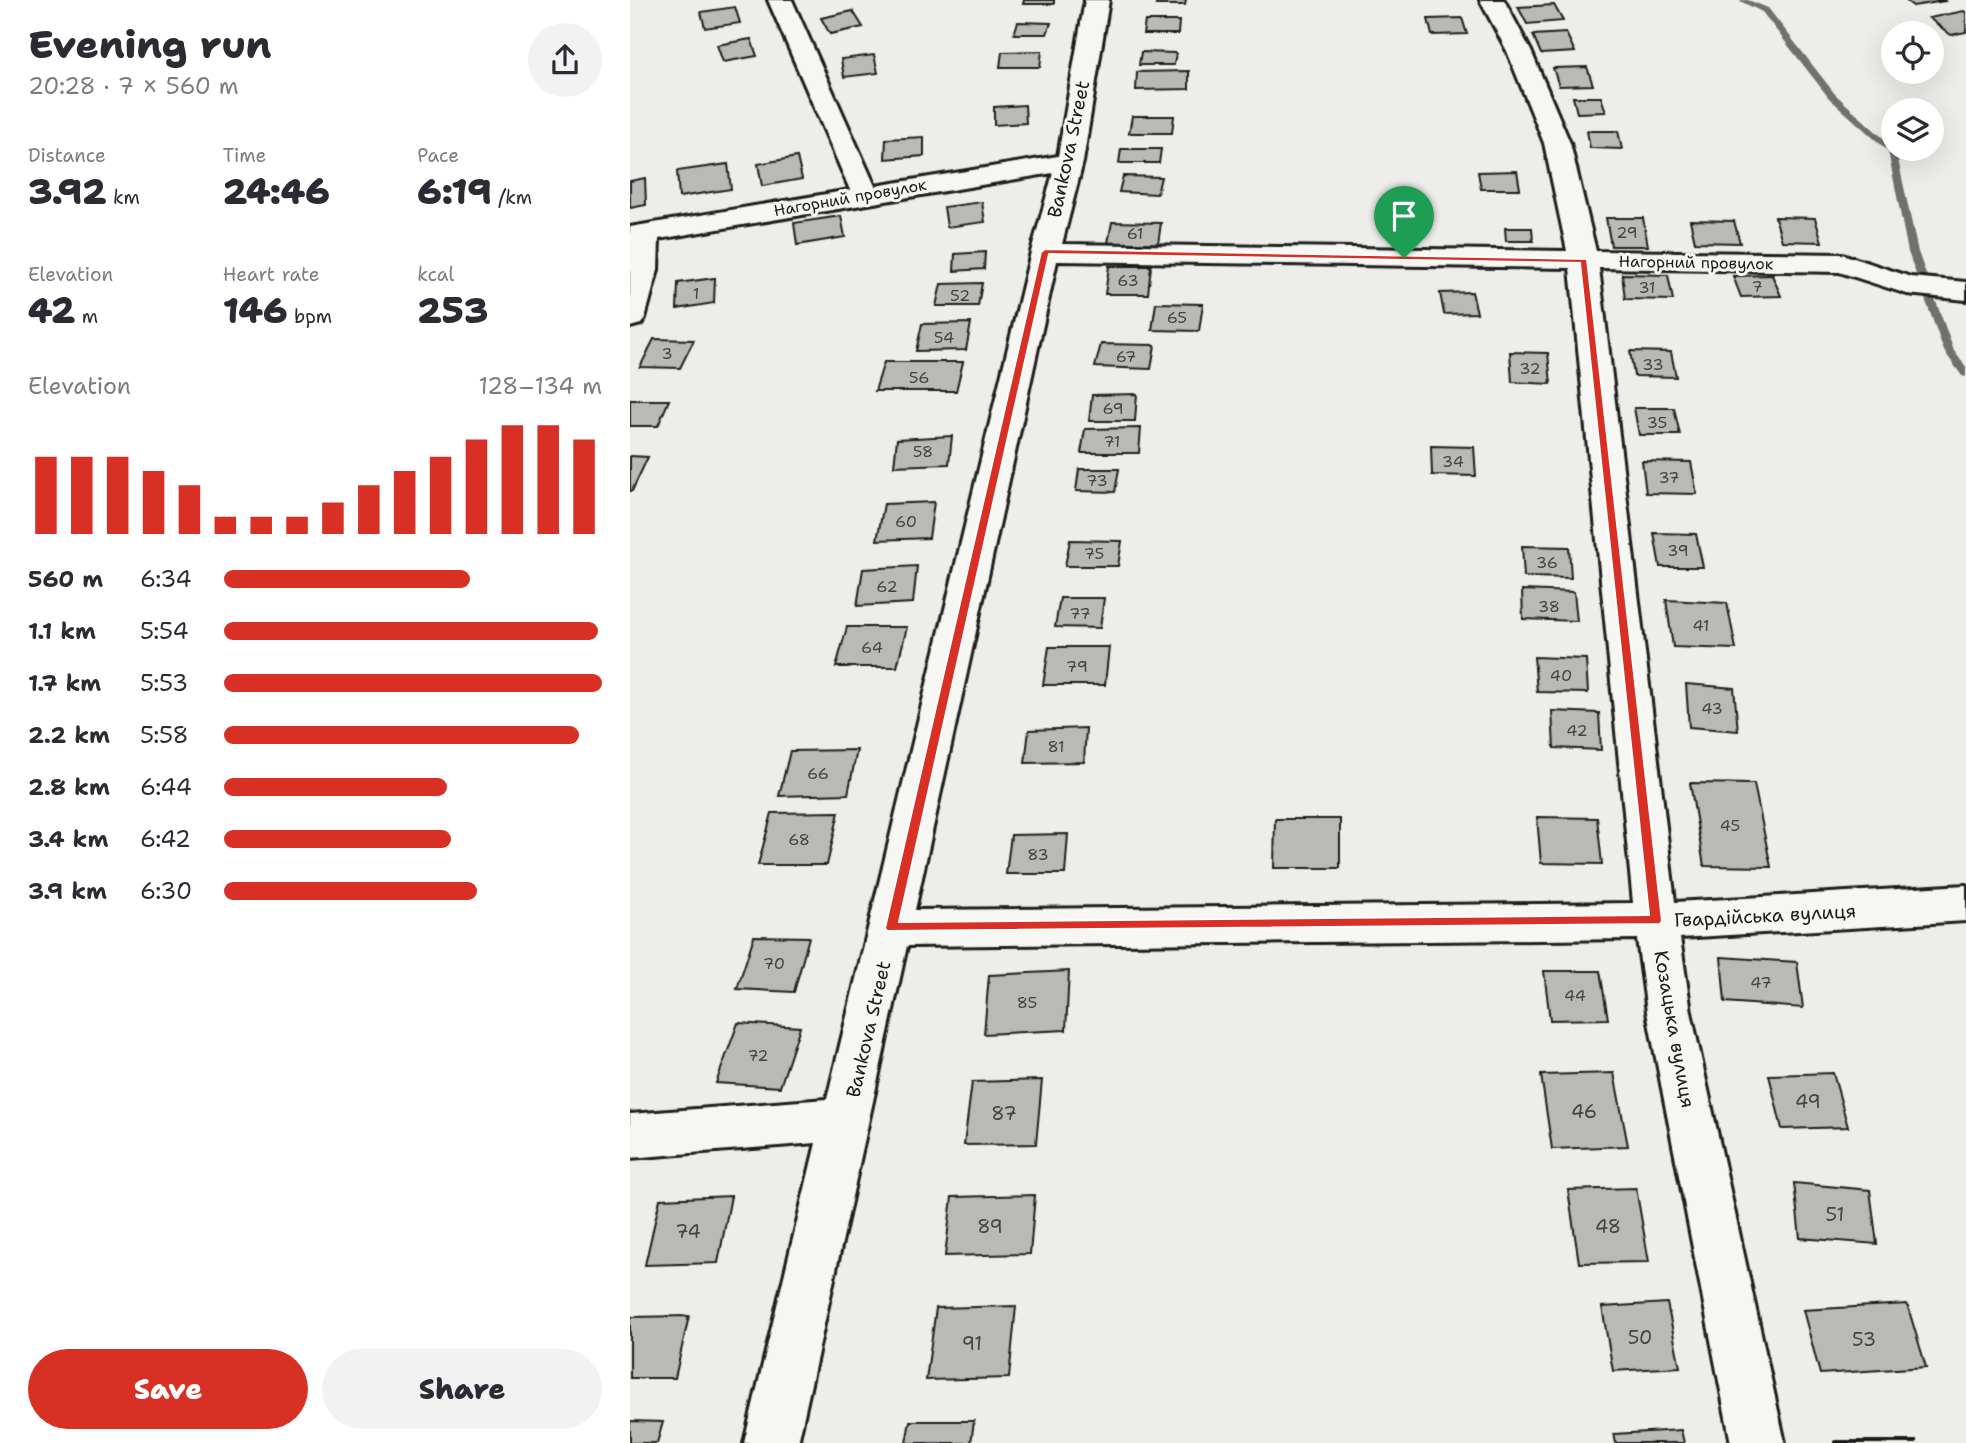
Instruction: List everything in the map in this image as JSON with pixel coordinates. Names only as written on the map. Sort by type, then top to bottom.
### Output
[{"type":"street","points":[[780,0],[866,194]]},
{"type":"street","name":"Bankova Street","points":[[771,1443],[892,928],[1045,252],[1070,162],[1097,0]]},
{"type":"street","name":"Козацька вулиця","points":[[1492,0],[1519,51],[1558,143],[1584,261],[1656,921],[1669,1012],[1758,1443]]},
{"type":"street","name":"Нагорний провулок","points":[[638,234],[1070,162]]},
{"type":"street","points":[[630,317],[643,270],[638,234]]},
{"type":"street","name":"Нагорний провулок","points":[[1045,252],[1842,263],[1907,285],[1961,292]]},
{"type":"street","name":"Гвардійська вулиця","points":[[892,928],[1656,921],[1966,904]]},
{"type":"street","points":[[630,1136],[847,1119]]},
{"type":"building","points":[[1024,0],[1054,0],[1054,4],[1023,4]]},
{"type":"building","points":[[1157,0],[1186,0],[1185,5],[1156,5]]},
{"type":"building","points":[[1905,0],[1944,0],[1945,1],[1913,6]]},
{"type":"building","points":[[1554,5],[1563,21],[1527,24],[1518,7]]},
{"type":"building","points":[[735,7],[740,23],[705,28],[701,12]]},
{"type":"building","points":[[853,11],[863,27],[830,34],[821,18]]},
{"type":"building","points":[[1964,11],[1966,32],[1951,35],[1944,30],[1944,21],[1933,21],[1929,18]]},
{"type":"building","points":[[1462,18],[1467,34],[1432,35],[1428,19]]},
{"type":"building","points":[[1145,21],[1179,21],[1178,34],[1143,34]]},
{"type":"building","points":[[1018,22],[1051,23],[1047,34],[1014,34]]},
{"type":"building","points":[[1566,33],[1575,52],[1541,54],[1533,35]]},
{"type":"building","points":[[751,39],[757,56],[723,62],[717,45]]},
{"type":"building","points":[[1042,51],[1040,67],[1000,67],[1002,52]]},
{"type":"building","points":[[1141,52],[1176,53],[1174,65],[1139,65]]},
{"type":"building","points":[[874,55],[878,73],[844,77],[841,59]]},
{"type":"building","points":[[1587,67],[1593,85],[1559,86],[1553,68]]},
{"type":"building","points":[[1189,71],[1189,89],[1136,90],[1137,72]]},
{"type":"building","points":[[1573,97],[1601,97],[1606,112],[1577,113]]},
{"type":"building","points":[[1025,105],[1026,123],[994,125],[994,107]]},
{"type":"building","points":[[1132,116],[1174,116],[1172,133],[1129,133]]},
{"type":"building","points":[[1587,131],[1618,131],[1622,149],[1590,148]]},
{"type":"building","points":[[924,137],[924,156],[885,159],[886,139]]},
{"type":"building","points":[[1121,149],[1161,149],[1159,163],[1119,163]]},
{"type":"building","points":[[797,157],[802,179],[762,186],[758,164]]},
{"type":"building","points":[[728,164],[731,189],[679,197],[677,171]]},
{"type":"building","points":[[1517,171],[1520,189],[1481,189],[1478,172]]},
{"type":"building","points":[[1123,176],[1161,177],[1157,194],[1119,192]]},
{"type":"building","points":[[645,178],[646,205],[630,208],[630,181]]},
{"type":"building","points":[[982,202],[985,222],[947,227],[944,207]]},
{"type":"building","points":[[841,216],[845,237],[797,245],[794,223]]},
{"type":"building","points":[[1775,217],[1815,218],[1822,242],[1782,241]]},
{"type":"building","points":[[1606,218],[1643,218],[1648,246],[1611,246]]},
{"type":"building","points":[[1690,220],[1734,221],[1740,243],[1695,242]]},
{"type":"building","points":[[1112,222],[1161,223],[1158,244],[1108,243]]},
{"type":"building","points":[[1505,228],[1532,228],[1533,241],[1506,241]]},
{"type":"building","points":[[985,252],[984,269],[954,271],[955,254]]},
{"type":"building","points":[[1109,266],[1151,266],[1148,294],[1105,294]]},
{"type":"building","points":[[1622,274],[1668,275],[1673,300],[1625,299]]},
{"type":"building","points":[[1772,275],[1781,296],[1741,297],[1733,276]]},
{"type":"building","points":[[715,278],[714,303],[677,309],[678,283]]},
{"type":"building","points":[[982,283],[978,306],[936,306],[941,284]]},
{"type":"building","points":[[1472,292],[1477,313],[1444,314],[1440,293]]},
{"type":"building","points":[[1156,303],[1203,304],[1199,331],[1152,330]]},
{"type":"building","points":[[971,323],[966,350],[916,351],[922,324]]},
{"type":"building","points":[[654,339],[694,340],[680,368],[640,367]]},
{"type":"building","points":[[1101,344],[1155,345],[1151,369],[1095,367]]},
{"type":"building","points":[[1630,351],[1671,352],[1676,377],[1634,376]]},
{"type":"building","points":[[1510,352],[1548,353],[1551,384],[1512,382]]},
{"type":"building","points":[[884,362],[963,362],[956,391],[875,391]]},
{"type":"building","points":[[1137,394],[1135,421],[1089,421],[1092,395]]},
{"type":"building","points":[[630,400],[669,400],[658,426],[630,426]]},
{"type":"building","points":[[1634,408],[1674,408],[1680,435],[1639,435]]},
{"type":"building","points":[[1141,428],[1139,453],[1081,453],[1085,429]]},
{"type":"building","points":[[952,436],[949,464],[894,466],[897,439]]},
{"type":"building","points":[[1431,446],[1474,447],[1476,476],[1432,475]]},
{"type":"building","points":[[630,456],[648,457],[632,491],[630,491]]},
{"type":"building","points":[[1642,461],[1691,462],[1697,494],[1646,493]]},
{"type":"building","points":[[1079,469],[1119,469],[1115,492],[1076,491]]},
{"type":"building","points":[[934,502],[929,538],[877,540],[884,504]]},
{"type":"building","points":[[1654,533],[1696,534],[1703,567],[1660,567]]},
{"type":"building","points":[[1070,540],[1122,541],[1118,566],[1065,566]]},
{"type":"building","points":[[1522,546],[1569,547],[1571,578],[1524,577]]},
{"type":"building","points":[[917,566],[913,603],[857,606],[863,569]]},
{"type":"building","points":[[1522,590],[1574,592],[1577,621],[1523,619]]},
{"type":"building","points":[[1060,598],[1104,598],[1100,628],[1055,627]]},
{"type":"building","points":[[1666,600],[1727,603],[1736,649],[1673,647]]},
{"type":"building","points":[[847,627],[907,627],[897,667],[836,667]]},
{"type":"building","points":[[1049,647],[1109,647],[1105,685],[1043,685]]},
{"type":"building","points":[[1534,657],[1586,659],[1588,693],[1537,692]]},
{"type":"building","points":[[1686,684],[1734,688],[1738,731],[1689,727]]},
{"type":"building","points":[[1552,711],[1599,713],[1601,750],[1554,748]]},
{"type":"building","points":[[1086,728],[1084,762],[1025,763],[1029,730]]},
{"type":"building","points":[[857,750],[848,794],[779,796],[790,751]]},
{"type":"building","points":[[1690,783],[1754,784],[1771,867],[1704,866]]},
{"type":"building","points":[[839,812],[827,865],[758,865],[772,813]]},
{"type":"building","points":[[1537,817],[1597,818],[1602,864],[1541,863]]},
{"type":"building","points":[[1275,819],[1340,819],[1340,868],[1274,868]]},
{"type":"building","points":[[1068,834],[1065,874],[1006,874],[1011,835]]},
{"type":"building","points":[[754,936],[809,937],[794,992],[737,989]]},
{"type":"building","points":[[1721,957],[1797,962],[1803,1008],[1725,1002]]},
{"type":"building","points":[[1069,971],[1066,1030],[984,1034],[989,975]]},
{"type":"building","points":[[1544,971],[1600,971],[1608,1019],[1550,1020]]},
{"type":"building","points":[[738,1023],[800,1027],[780,1087],[716,1083]]},
{"type":"building","points":[[1614,1073],[1628,1146],[1552,1149],[1541,1075]]},
{"type":"building","points":[[1833,1073],[1848,1127],[1782,1129],[1769,1075]]},
{"type":"building","points":[[1042,1080],[1036,1144],[964,1145],[972,1082]]},
{"type":"building","points":[[1794,1183],[1870,1190],[1877,1244],[1800,1238]]},
{"type":"building","points":[[1636,1188],[1649,1262],[1579,1263],[1568,1190]]},
{"type":"building","points":[[1035,1195],[1030,1254],[945,1256],[952,1197]]},
{"type":"building","points":[[731,1196],[718,1263],[645,1265],[660,1199]]},
{"type":"building","points":[[1667,1303],[1680,1367],[1613,1371],[1602,1307]]},
{"type":"building","points":[[1907,1304],[1926,1367],[1820,1374],[1803,1310]]},
{"type":"building","points":[[1016,1306],[1009,1378],[926,1380],[936,1308]]},
{"type":"building","points":[[689,1316],[675,1378],[630,1378],[630,1317]]},
{"type":"building","points":[[630,1421],[663,1422],[657,1443],[630,1443]]},
{"type":"building","points":[[910,1421],[974,1421],[971,1443],[906,1443]]},
{"type":"building","points":[[1681,1430],[1684,1443],[1616,1443],[1614,1434]]},
{"type":"building","points":[[1916,1441],[1916,1443],[1835,1443]]},
{"type":"waterway","points":[[1742,0],[1765,10],[1832,96],[1892,150],[1913,252],[1949,351],[1966,374]]},
{"type":"route","points":[[1045,252],[1404,258],[1584,261],[1656,921],[892,928],[1045,252]]}]
